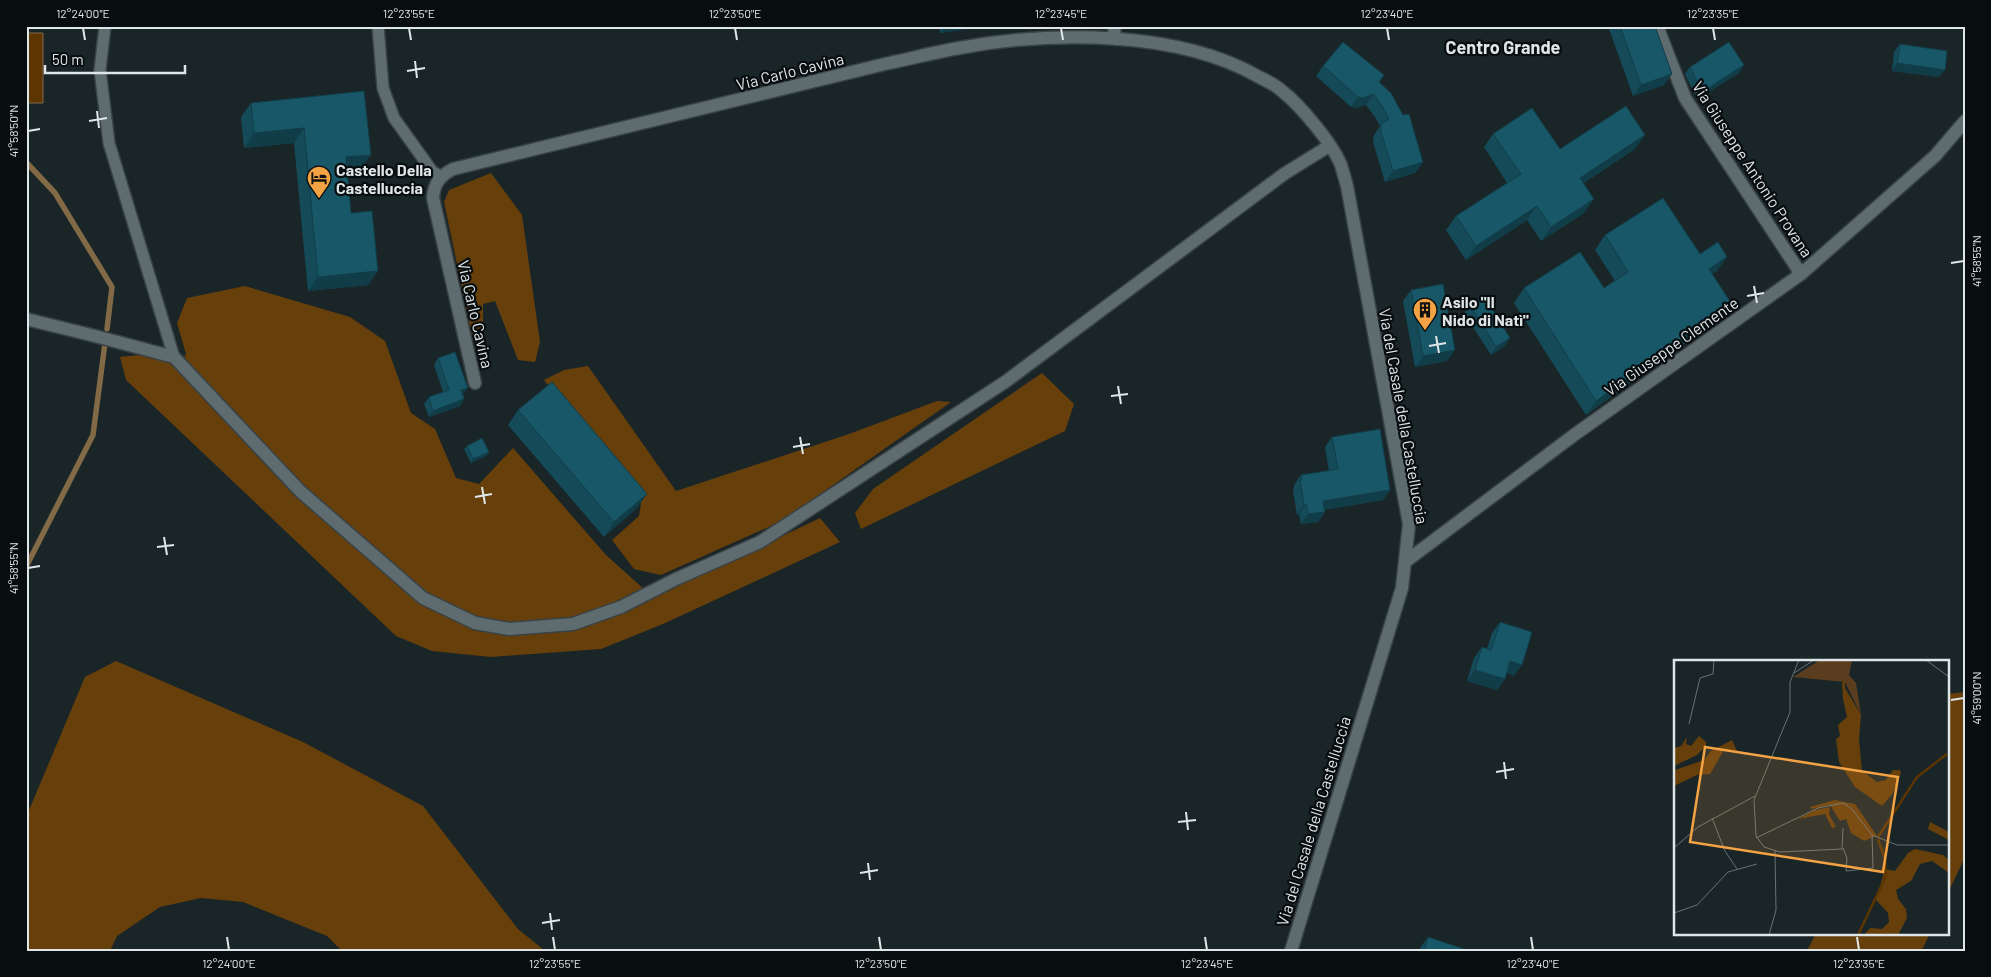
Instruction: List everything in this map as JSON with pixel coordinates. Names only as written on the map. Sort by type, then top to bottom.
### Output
[{"type":"street","points":[[1114,26],[1115,39]]},
{"type":"street","name":"Via Giuseppe Antonio Provana","points":[[1657,26],[1685,98],[1801,274]]},
{"type":"street","name":"Via Carlo Cavina","points":[[475,383],[434,204],[434,191],[440,177],[453,169],[961,48],[1019,41],[1072,38],[1156,42],[1201,53],[1242,67],[1282,90],[1309,117],[1329,146]]},
{"type":"street","name":"Via Giuseppe Clemente","points":[[1405,562],[1574,435],[1801,274],[1935,156],[1965,121]]},
{"type":"street","points":[[26,319],[174,357],[300,490],[423,598],[475,623],[500,628],[573,624],[621,607],[676,578],[760,542],[1005,382],[1284,174],[1329,146]]},
{"type":"street","name":"Via del Casale della Castelluccia","points":[[1291,951],[1402,588],[1409,524],[1348,186],[1340,163],[1329,146]]},
{"type":"lane","points":[[105,26],[100,70],[109,143],[174,357]]},
{"type":"lane","points":[[378,26],[383,88],[394,118],[432,171],[440,177]]},
{"type":"shaded area","points":[[26,33],[43,33],[43,103],[26,103]]},
{"type":"shaded area","points":[[491,173],[522,215],[540,342],[535,362],[518,360],[495,301],[483,304],[483,351],[473,340],[444,202],[449,190]]},
{"type":"shaded area","points":[[245,286],[350,317],[385,341],[411,413],[435,429],[456,478],[479,484],[513,448],[606,555],[645,590],[678,586],[820,518],[840,542],[663,624],[601,649],[491,657],[432,651],[396,636],[126,380],[120,357],[150,354],[180,365],[186,354],[177,323],[187,298]]},
{"type":"shaded area","points":[[588,366],[676,491],[849,434],[937,401],[951,402],[782,521],[661,575],[634,569],[612,540],[639,516],[641,503],[544,380],[564,370]]},
{"type":"shaded area","points":[[1042,373],[1074,404],[1065,431],[861,529],[855,513],[873,489]]},
{"type":"shaded area","points":[[116,661],[303,742],[423,806],[518,929],[545,951],[342,951],[327,936],[243,902],[201,898],[160,907],[117,936],[110,951],[26,951],[27,815],[85,677]]},
{"type":"shaded area","points":[[1965,692],[1965,857],[1948,893],[1948,694]]},
{"type":"shaded area","points":[[1816,934],[1930,934],[1923,948],[1919,951],[1807,951]]},
{"type":"building","points":[[1620,26],[1655,26],[1672,74],[1641,85]]},
{"type":"building","points":[[1343,42],[1384,75],[1379,82],[1391,93],[1403,115],[1409,114],[1423,162],[1393,171],[1381,132],[1381,124],[1389,119],[1374,94],[1363,98],[1358,97],[1323,66]]},
{"type":"building","points":[[1729,42],[1744,65],[1702,92],[1690,67]]},
{"type":"building","points":[[1900,44],[1947,51],[1945,70],[1897,63]]},
{"type":"building","name":"Castello Della Castelluccia","points":[[364,91],[371,155],[346,157],[351,213],[372,211],[378,271],[318,277],[304,128],[254,133],[251,103]]},
{"type":"building","points":[[1626,106],[1645,135],[1580,178],[1594,199],[1551,227],[1537,206],[1476,246],[1456,216],[1521,174],[1493,134],[1532,108],[1560,149]]},
{"type":"building","points":[[1663,198],[1700,254],[1718,242],[1727,257],[1709,269],[1731,303],[1596,401],[1524,288],[1580,252],[1604,288],[1628,272],[1605,235]]},
{"type":"building","name":"Asilo \"Il Nido di Natì\"","points":[[1443,284],[1455,350],[1423,356],[1411,290]]},
{"type":"building","points":[[1484,296],[1510,338],[1496,347],[1470,305]]},
{"type":"building","points":[[455,352],[468,388],[461,390],[464,399],[433,411],[429,397],[449,390],[438,358]]},
{"type":"building","points":[[552,382],[647,494],[614,522],[518,410]]},
{"type":"building","points":[[1380,429],[1390,490],[1323,501],[1325,512],[1308,514],[1306,504],[1304,505],[1301,475],[1338,469],[1332,437]]},
{"type":"building","points":[[482,438],[489,452],[473,459],[467,446]]},
{"type":"building","points":[[1500,622],[1532,632],[1522,665],[1510,661],[1505,679],[1475,670],[1482,647],[1491,650]]},
{"type":"building","points":[[1428,937],[1470,951],[1424,951]]},
{"type":"waterway","points":[[26,162],[55,193],[112,287],[107,329]]},
{"type":"waterway","points":[[26,567],[93,435],[105,343]]},
{"type":"place","name":"Castello Della Castelluccia","points":[[319,199]]},
{"type":"place","name":"Asilo \"Il Nido di Natì\"","points":[[1425,331]]},
{"type":"district","name":"Centro Grande","points":[[1503,47]]}]
